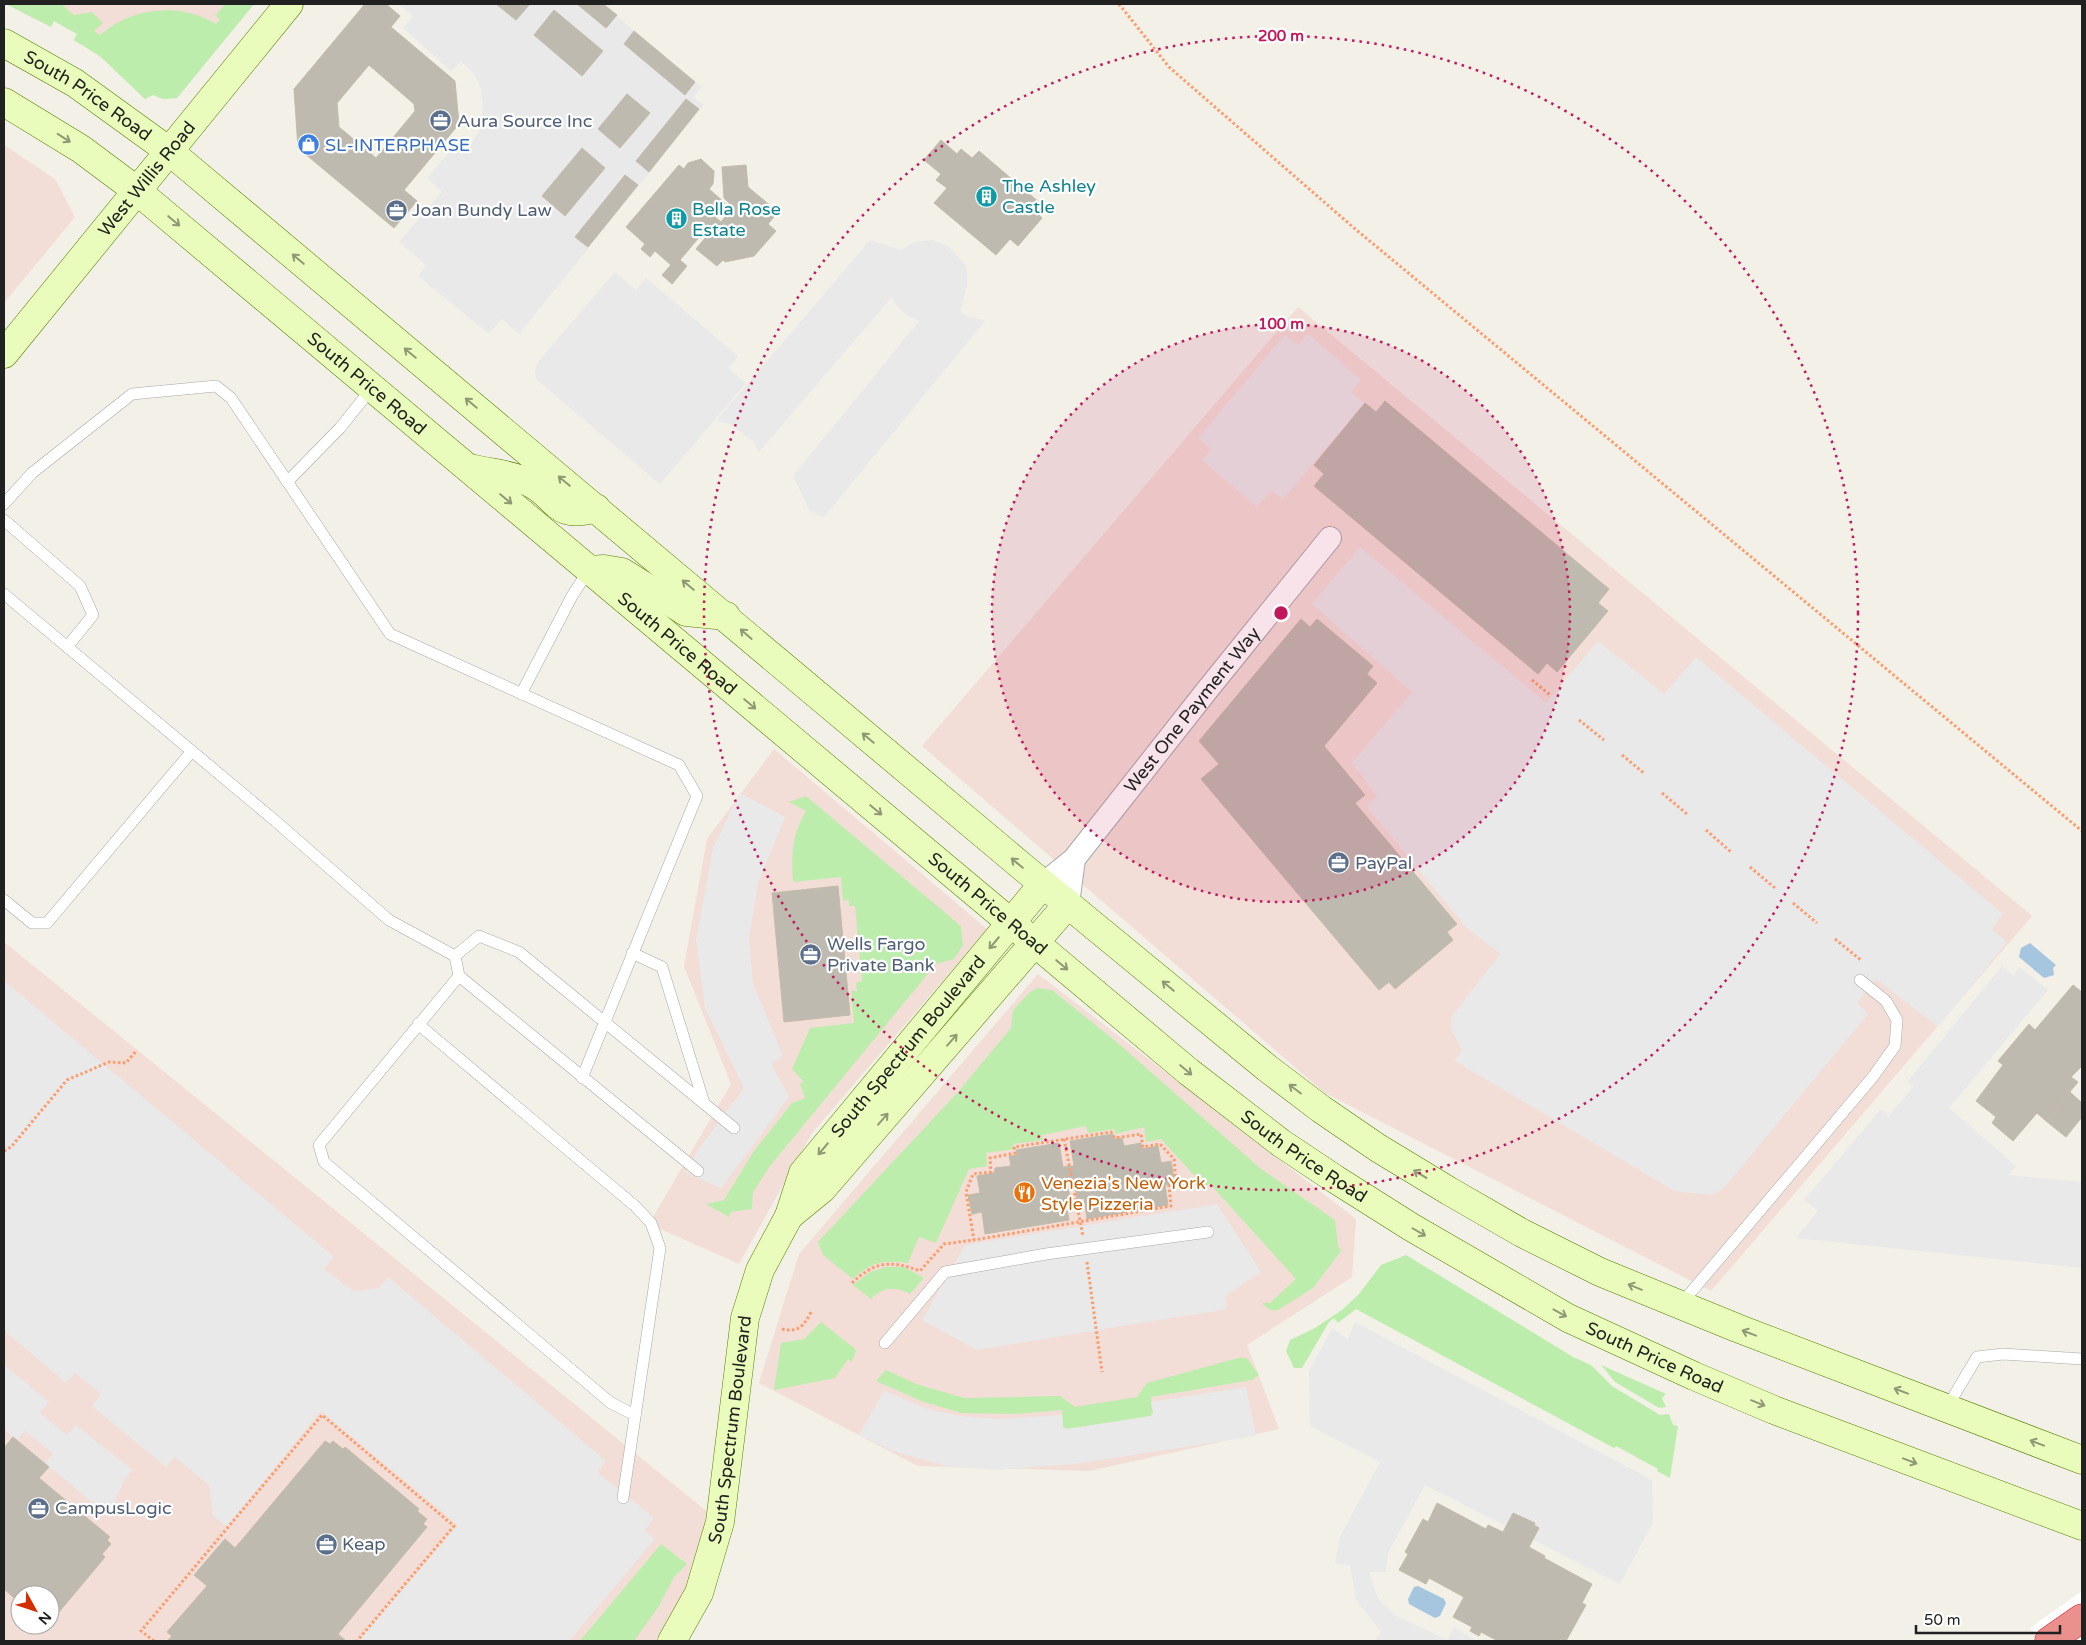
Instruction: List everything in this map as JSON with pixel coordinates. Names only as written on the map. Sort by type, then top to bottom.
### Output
[{"type":"highway","points":[[2049,1641],[2082,1618]]},
{"type":"main road","name":"West Willis Road","points":[[4,354],[289,4]]},
{"type":"main road","name":"South Price Road","points":[[4,43],[75,83],[168,151],[726,616],[1043,884],[1267,1068],[1378,1148],[1522,1233],[1600,1272],[1946,1409],[2082,1460]]},
{"type":"main road","name":"South Price Road","points":[[4,102],[81,149],[136,190],[1035,944],[1189,1072],[1288,1148],[1411,1227],[1509,1285],[1606,1336],[1713,1384],[2082,1526]]},
{"type":"main road","points":[[469,468],[529,482],[563,509],[575,512],[596,508]]},
{"type":"main road","points":[[589,570],[604,569],[622,572],[686,612],[726,616]]},
{"type":"main road","name":"South Spectrum Boulevard","points":[[672,1641],[699,1593],[720,1522],[745,1318],[760,1270],[789,1216],[803,1173],[1043,884]]},
{"type":"main road","name":"South Spectrum Boulevard","points":[[789,1216],[822,1189],[1068,904]]},
{"type":"street","name":"West One Payment Way","points":[[1043,884],[1074,859],[1330,538]]},
{"type":"street","points":[[1068,904],[1074,859]]},
{"type":"lane","points":[[4,504],[32,472],[132,394],[216,386],[231,398],[390,634],[679,765],[697,796],[582,1078]]},
{"type":"lane","points":[[287,482],[340,428],[372,388]]},
{"type":"lane","points":[[4,520],[80,586],[93,615],[68,647]]},
{"type":"lane","points":[[522,694],[572,596],[589,570]]},
{"type":"lane","points":[[4,594],[192,751],[389,920],[455,956]]},
{"type":"lane","points":[[4,900],[32,923],[46,923],[192,751]]},
{"type":"lane","points":[[455,956],[479,936],[519,952],[734,1128]]},
{"type":"lane","points":[[632,953],[662,967],[704,1103]]},
{"type":"lane","points":[[455,956],[459,976],[698,1171]]},
{"type":"lane","points":[[459,976],[319,1145],[324,1162],[611,1403],[636,1415]]},
{"type":"lane","points":[[1680,1305],[1872,1078],[1895,1046],[1897,1020],[1886,1001],[1860,980]]},
{"type":"lane","points":[[418,1024],[635,1206],[651,1223],[660,1248],[623,1498]]},
{"type":"lane","points":[[885,1343],[945,1272],[1085,1249],[1208,1232]]},
{"type":"lane","points":[[1946,1409],[1977,1357],[2003,1354],[2082,1359]]},
{"type":"path","points":[[1119,4],[1169,67],[1354,228],[2082,831]]},
{"type":"path","points":[[1532,680],[1550,695]]},
{"type":"path","points":[[1579,720],[1604,740]]},
{"type":"path","points":[[1622,755],[1645,774]]},
{"type":"path","points":[[1662,794],[1687,814]]},
{"type":"path","points":[[1706,830],[1731,852]]},
{"type":"path","points":[[1750,867],[1775,888]]},
{"type":"path","points":[[1793,903],[1817,923]]},
{"type":"path","points":[[1835,939],[1862,961]]},
{"type":"path","points":[[4,1152],[11,1147],[67,1080],[109,1062],[126,1063],[137,1050]]},
{"type":"path","points":[[852,1283],[869,1269],[887,1263],[920,1271],[944,1244],[974,1240],[1171,1206],[1169,1186],[1176,1182],[1174,1159],[1160,1144],[1144,1147],[1141,1134],[1115,1138],[1111,1132],[1014,1147],[1015,1153],[990,1158],[992,1172],[973,1174],[966,1192],[974,1240]]},
{"type":"path","points":[[1064,1139],[1085,1249],[1102,1372]]},
{"type":"path","points":[[782,1329],[794,1331],[799,1329],[811,1312]]},
{"type":"path","points":[[154,1641],[141,1631],[322,1415],[454,1526],[357,1641]]},
{"type":"shaded area","points":[[6,4],[254,4],[177,98],[163,99],[153,95],[145,99],[101,57],[74,40],[77,34],[54,21],[51,27]]},
{"type":"shaded area","points":[[399,4],[602,4],[702,87],[693,97],[704,105],[519,334],[502,319],[489,334],[418,276],[426,265],[399,242],[442,192],[427,178],[458,142],[468,150],[480,129],[483,107],[481,89],[475,75],[461,61],[451,71],[403,28],[413,17]]},
{"type":"shaded area","points":[[4,145],[55,179],[75,217],[4,303]]},
{"type":"shaded area","points":[[870,240],[900,250],[915,242],[931,240],[948,246],[967,267],[967,286],[960,311],[965,315],[985,321],[824,517],[810,511],[793,476],[919,321],[905,314],[895,304],[892,297],[759,452],[753,441],[730,424],[716,421]]},
{"type":"shaded area","points":[[615,272],[636,290],[646,278],[738,356],[728,368],[746,383],[660,484],[536,379],[535,371],[538,362]]},
{"type":"shaded area","points":[[1298,307],[2032,916],[1711,1291],[1325,1093],[922,746]]},
{"type":"shaded area","points":[[1308,334],[1361,380],[1351,392],[1364,403],[1283,499],[1271,490],[1257,507],[1202,460],[1211,449],[1198,438],[1285,335],[1298,345]]},
{"type":"shaded area","points":[[1360,547],[1546,703],[1598,641],[1664,694],[1696,657],[2003,914],[1992,929],[2007,942],[1938,1027],[1876,979],[1857,1003],[1868,1014],[1724,1188],[1711,1195],[1675,1191],[1455,1061],[1462,1050],[1451,1029],[1452,1016],[1500,954],[1465,926],[1366,806],[1377,796],[1352,763],[1412,692],[1312,604]]},
{"type":"shaded area","points":[[774,749],[987,929],[812,1133],[739,1264],[649,1224],[731,1084],[684,966],[707,839]]},
{"type":"shaded area","points":[[740,793],[785,817],[758,883],[749,939],[753,983],[783,1056],[771,1064],[789,1097],[721,1188],[685,1172],[700,1147],[744,1088],[705,1008],[696,940],[713,848]]},
{"type":"shaded area","points":[[4,942],[720,1522],[672,1641],[4,1641]]},
{"type":"shaded area","points":[[2002,966],[2013,975],[2020,967],[2048,990],[1949,1108],[2016,1166],[2009,1175],[2082,1182],[2082,1268],[1796,1238],[1818,1211],[1804,1200],[1881,1109],[1889,1116],[1913,1087],[1908,1081]]},
{"type":"shaded area","points":[[1038,974],[1356,1219],[1352,1277],[1247,1345],[1279,1429],[1089,1471],[918,1466],[759,1383],[799,1254]]},
{"type":"shaded area","points":[[4,981],[334,1257],[324,1269],[353,1291],[379,1288],[388,1277],[606,1461],[597,1472],[654,1518],[644,1531],[655,1539],[569,1641],[359,1641],[458,1525],[321,1411],[227,1526],[213,1516],[209,1485],[175,1457],[166,1467],[92,1406],[101,1394],[75,1373],[66,1383],[4,1330]]},
{"type":"shaded area","points":[[1217,1204],[1261,1272],[1225,1296],[1227,1309],[977,1350],[922,1320],[965,1245]]},
{"type":"shaded area","points":[[1355,1322],[1652,1480],[1653,1523],[1620,1584],[1425,1485],[1388,1553],[1386,1572],[1369,1572],[1378,1599],[1397,1616],[1447,1640],[1454,1628],[1478,1641],[1375,1641],[1381,1631],[1356,1600],[1350,1565],[1335,1563],[1340,1537],[1380,1462],[1310,1426],[1309,1371],[1332,1328],[1348,1339]]},
{"type":"shaded area","points":[[4,1365],[49,1402],[40,1413],[67,1435],[76,1425],[132,1470],[124,1480],[113,1506],[106,1514],[45,1463],[53,1454],[25,1431],[17,1440],[4,1429]]},
{"type":"shaded area","points":[[1246,1387],[1256,1436],[1074,1464],[994,1470],[946,1466],[893,1451],[859,1435],[884,1391],[928,1409],[959,1416],[999,1419],[1062,1415],[1063,1427],[1067,1429],[1151,1416],[1153,1413],[1151,1402]]},
{"type":"green space","points":[[6,4],[61,4],[74,15],[92,12],[103,23],[94,31],[100,35],[127,18],[141,13],[172,10],[187,12],[216,24],[220,19],[215,16],[225,4],[254,4],[177,98],[163,99],[153,95],[145,99],[101,57],[74,40],[77,34],[54,21],[51,27]]},
{"type":"green space","points":[[806,796],[955,921],[961,927],[963,945],[954,959],[936,964],[770,1166],[753,1192],[752,1209],[731,1212],[729,1217],[706,1204],[724,1200],[754,1151],[792,1103],[805,1098],[800,1084],[804,1082],[792,1069],[810,1028],[854,1023],[851,991],[857,991],[856,983],[862,981],[855,906],[849,906],[849,900],[843,901],[841,877],[793,882],[792,863],[795,837],[806,811],[789,802]]},
{"type":"green space","points":[[1037,988],[1052,990],[1119,1044],[1261,1169],[1335,1220],[1338,1246],[1341,1251],[1313,1288],[1278,1310],[1267,1308],[1262,1303],[1270,1303],[1296,1279],[1210,1184],[1204,1186],[1161,1139],[1146,1142],[1144,1127],[1115,1134],[1114,1129],[1088,1133],[1086,1126],[1042,1135],[1043,1140],[1013,1144],[1014,1149],[986,1153],[987,1166],[969,1169],[936,1243],[919,1237],[908,1263],[878,1263],[866,1268],[853,1279],[823,1255],[818,1242],[958,1092],[1011,1028],[1013,1010],[1030,992]]},
{"type":"green space","points":[[1406,1255],[1573,1357],[1591,1365],[1612,1386],[1660,1415],[1669,1414],[1673,1425],[1678,1426],[1670,1478],[1657,1471],[1658,1469],[1616,1446],[1614,1448],[1356,1309],[1338,1323],[1334,1318],[1329,1322],[1302,1368],[1294,1368],[1286,1351],[1290,1340],[1315,1328],[1342,1310],[1359,1294],[1381,1265]]},
{"type":"green space","points":[[886,1267],[904,1267],[924,1278],[910,1294],[889,1289],[880,1292],[871,1299],[853,1285],[870,1272]]},
{"type":"green space","points":[[821,1322],[854,1348],[856,1351],[852,1362],[848,1359],[835,1378],[774,1390],[781,1343],[804,1339]]},
{"type":"green space","points":[[1238,1358],[1247,1358],[1259,1375],[1252,1380],[1151,1397],[1153,1413],[1151,1416],[1067,1429],[1063,1427],[1062,1410],[1015,1414],[961,1413],[921,1401],[876,1381],[886,1370],[916,1384],[964,1398],[1060,1396],[1075,1407],[1137,1397],[1147,1383]]},
{"type":"green space","points":[[1601,1365],[1666,1394],[1662,1398],[1666,1407],[1659,1408],[1615,1382]]},
{"type":"green space","points":[[661,1544],[687,1564],[674,1577],[659,1606],[634,1641],[580,1641]]},
{"type":"water","points":[[2030,943],[2056,965],[2053,968],[2054,975],[2044,978],[2019,957],[2021,948]]},
{"type":"water","points":[[1418,1586],[1444,1599],[1446,1603],[1440,1616],[1435,1618],[1409,1604],[1408,1599],[1414,1587]]},
{"type":"pier","points":[[2082,1591],[2082,1640],[2041,1641],[2030,1628]]},
{"type":"building","points":[[365,4],[386,4],[400,16],[391,27],[455,81],[459,124],[404,190],[417,201],[394,228],[298,148],[294,89]],"holes":[[[369,65],[414,104],[415,111],[376,158],[339,127],[337,103]]]},
{"type":"building","points":[[496,4],[530,4],[516,20]]},
{"type":"building","points":[[577,4],[603,4],[617,15],[606,28]]},
{"type":"building","points":[[554,10],[603,51],[582,76],[534,35]]},
{"type":"building","points":[[634,31],[695,82],[685,95],[624,44]]},
{"type":"building","points":[[627,94],[650,113],[620,148],[598,129]]},
{"type":"building","points":[[686,99],[699,109],[649,172],[636,161]]},
{"type":"building","name":"The Ashley Castle","points":[[941,140],[957,154],[961,149],[972,158],[979,151],[1040,203],[1034,210],[1042,218],[1018,246],[1010,239],[996,255],[934,203],[947,188],[936,180],[941,174],[924,160]]},
{"type":"building","points":[[582,148],[605,168],[565,216],[542,196]]},
{"type":"building","name":"Bella Rose Estate","points":[[701,159],[714,171],[713,184],[709,189],[725,203],[714,216],[721,222],[733,207],[724,198],[722,167],[746,165],[748,187],[778,212],[768,224],[776,231],[754,256],[725,262],[723,260],[717,266],[696,249],[711,231],[707,228],[680,260],[687,266],[672,284],[662,275],[671,265],[655,251],[650,257],[641,249],[645,244],[626,227],[679,165],[684,169],[688,163]]},
{"type":"building","points":[[625,175],[638,185],[588,247],[575,237]]},
{"type":"building","points":[[1385,401],[1609,589],[1598,603],[1608,611],[1557,672],[1547,663],[1538,674],[1314,486],[1324,474],[1314,465],[1365,403],[1376,412]]},
{"type":"building","name":"PayPal","points":[[1301,619],[1310,627],[1317,619],[1373,666],[1367,674],[1377,683],[1324,746],[1365,795],[1355,803],[1457,924],[1447,932],[1453,940],[1395,989],[1389,982],[1379,990],[1201,779],[1219,764],[1199,741]]},
{"type":"building","name":"Wells Fargo Private Bank","points":[[838,886],[850,1015],[784,1022],[772,893]]},
{"type":"building","points":[[2073,985],[2082,992],[2082,1066],[2071,1077],[2078,1082],[2046,1121],[2037,1113],[2013,1141],[1992,1123],[1996,1117],[1976,1101],[2003,1065],[1998,1061],[2029,1024],[2035,1030]]},
{"type":"building","points":[[2070,1092],[2082,1103],[2082,1117],[2066,1137],[2046,1121]]},
{"type":"building","points":[[1113,1134],[1114,1139],[1122,1138],[1124,1146],[1141,1143],[1142,1149],[1158,1146],[1161,1163],[1171,1161],[1175,1184],[1165,1185],[1168,1205],[1087,1219],[1084,1198],[1077,1199],[1075,1185],[1068,1186],[1070,1198],[1065,1199],[1069,1220],[985,1234],[982,1212],[972,1214],[968,1195],[980,1193],[977,1176],[994,1173],[995,1168],[1011,1166],[1009,1156],[1017,1155],[1016,1150],[1059,1143],[1063,1167],[1074,1166],[1070,1141]]},
{"type":"building","name":"CampusLogic","points":[[13,1437],[49,1467],[39,1478],[110,1537],[107,1540],[111,1544],[102,1554],[105,1557],[60,1611],[60,1585],[10,1585],[10,1594],[4,1589],[4,1448]]},
{"type":"building","name":"Keap","points":[[325,1441],[330,1444],[333,1441],[343,1449],[345,1447],[419,1509],[417,1511],[427,1519],[423,1524],[427,1527],[338,1634],[346,1641],[168,1640],[172,1636],[167,1632],[207,1586],[194,1575],[225,1539],[235,1548]]},
{"type":"building","points":[[1437,1503],[1486,1529],[1488,1525],[1503,1532],[1513,1513],[1535,1523],[1534,1525],[1539,1528],[1529,1547],[1545,1556],[1544,1558],[1592,1584],[1582,1603],[1586,1605],[1566,1641],[1561,1639],[1560,1641],[1498,1641],[1481,1632],[1479,1636],[1470,1631],[1472,1627],[1453,1617],[1464,1597],[1429,1578],[1426,1584],[1399,1570],[1408,1554],[1405,1552],[1423,1519],[1428,1522]]},
{"type":"place","name":"Aura Source Inc","points":[[441,121]]},
{"type":"place","name":"SL-INTERPHASE","points":[[309,145]]},
{"type":"place","name":"The Ashley Castle","points":[[986,196]]},
{"type":"place","name":"Joan Bundy Law","points":[[396,210]]},
{"type":"place","name":"Bella Rose Estate","points":[[676,219]]},
{"type":"place","name":"PayPal","points":[[1339,863]]},
{"type":"place","name":"Wells Fargo Private Bank","points":[[811,954]]},
{"type":"place","name":"Venezia's New York Style Pizzeria","points":[[1025,1193]]},
{"type":"place","name":"CampusLogic","points":[[39,1508]]},
{"type":"place","name":"Keap","points":[[326,1544]]}]
